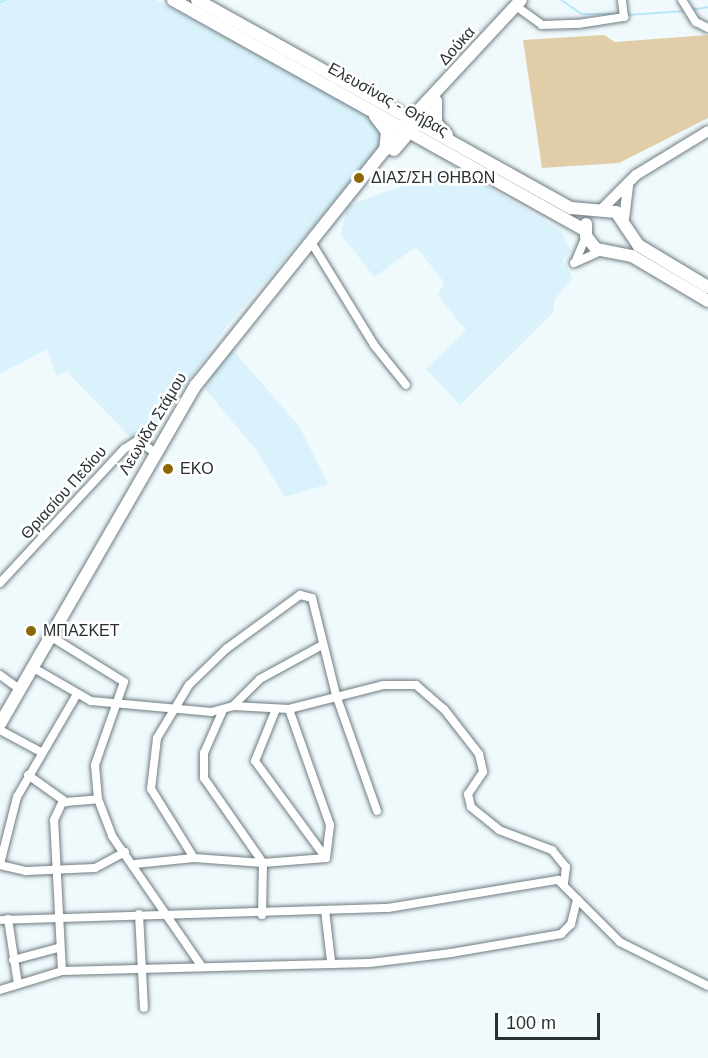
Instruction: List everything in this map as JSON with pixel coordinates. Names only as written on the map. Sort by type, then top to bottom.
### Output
[{"type":"main road","name":"Ελευσίνας - Θήβας","points":[[173,0],[360,103],[460,146],[571,208],[599,211],[626,224],[638,245],[708,286]]},
{"type":"main road","name":"Ελευσίνας - Θήβας","points":[[197,0],[411,125],[586,233],[607,251],[632,256],[708,301]]},
{"type":"main road","name":"Δούκα","points":[[411,125],[518,3]]},
{"type":"main road","name":"Δούκα","points":[[411,125],[436,101],[443,88]]},
{"type":"main road","points":[[436,101],[438,127],[460,146]]},
{"type":"main road","points":[[360,103],[385,128],[385,150]]},
{"type":"main road","name":"Λεωνίδα Στάμου","points":[[374,168],[385,150],[411,125]]},
{"type":"main road","name":"Λεωνίδα Στάμου","points":[[0,724],[154,452],[224,346],[411,125]]},
{"type":"main road","points":[[586,233],[599,211]]},
{"type":"main road","points":[[607,251],[626,224]]},
{"type":"street","points":[[518,3],[542,25],[578,24],[624,17],[622,0]]},
{"type":"street","points":[[682,0],[696,22],[708,28]]},
{"type":"street","points":[[599,211],[631,179],[708,131]]},
{"type":"street","points":[[626,224],[631,179]]},
{"type":"street","points":[[586,233],[574,263],[607,251]]},
{"type":"street","points":[[311,242],[374,345],[406,385]]},
{"type":"street","name":"Θριασίου Πεδίου","points":[[0,583],[124,449],[138,440],[154,452]]},
{"type":"street","points":[[194,858],[149,780],[158,738],[173,707],[226,649],[300,595],[312,598],[336,695],[377,811]]},
{"type":"street","points":[[50,636],[122,679],[117,702],[95,765],[98,799],[125,852],[202,967]]},
{"type":"street","points":[[32,667],[76,694],[117,702],[223,710],[233,706],[260,679],[322,645]]},
{"type":"street","points":[[0,675],[19,689]]},
{"type":"street","points":[[233,706],[290,709],[336,695],[406,682],[426,693],[479,754],[483,772],[468,794],[471,807],[500,830],[552,850],[566,867],[564,883]]},
{"type":"street","points":[[76,694],[28,775],[12,810],[0,864],[58,869],[95,868],[125,852]]},
{"type":"street","points":[[290,709],[330,825],[326,858]]},
{"type":"street","points":[[223,710],[204,753],[204,778],[263,863],[262,915]]},
{"type":"street","points":[[276,710],[255,761],[326,858]]},
{"type":"street","points":[[0,730],[42,752]]},
{"type":"street","points":[[28,775],[63,801],[98,799]]},
{"type":"street","points":[[62,971],[58,948],[58,869],[54,820],[63,801]]},
{"type":"street","points":[[135,864],[194,858],[263,863],[326,858]]},
{"type":"street","points":[[18,984],[4,920],[166,913],[262,915],[387,908],[549,880],[564,883],[577,900],[620,942],[708,986]]},
{"type":"street","points":[[0,990],[62,971],[415,959],[552,937],[567,930],[577,900]]},
{"type":"street","points":[[325,910],[331,961]]},
{"type":"street","points":[[139,914],[144,1008]]},
{"type":"street","points":[[13,960],[58,948]]},
{"type":"shaded area","points":[[0,0],[156,0],[396,130],[226,327],[142,449],[67,372],[56,375],[47,349],[0,374]]},
{"type":"shaded area","points":[[604,35],[615,42],[708,35],[708,118],[619,163],[542,168],[523,40]]},
{"type":"shaded area","points":[[456,167],[561,231],[571,251],[562,260],[573,278],[554,300],[553,313],[460,405],[426,369],[466,330],[438,296],[444,282],[416,247],[374,277],[341,234],[347,206]]},
{"type":"shaded area","points":[[231,348],[299,426],[328,484],[285,497],[257,451],[202,385]]},
{"type":"waterway","points":[[0,2],[6,0]]},
{"type":"waterway","points":[[561,0],[582,14],[619,14]]},
{"type":"waterway","points":[[690,10],[708,7]]},
{"type":"waterway","points":[[628,15],[685,11]]},
{"type":"place","name":"ΔΙΑΣ/ΣΗ ΘΗΒΩΝ","points":[[359,178]]},
{"type":"place","name":"EKO","points":[[168,469]]},
{"type":"place","name":"ΜΠΑΣΚΕΤ","points":[[31,631]]}]
